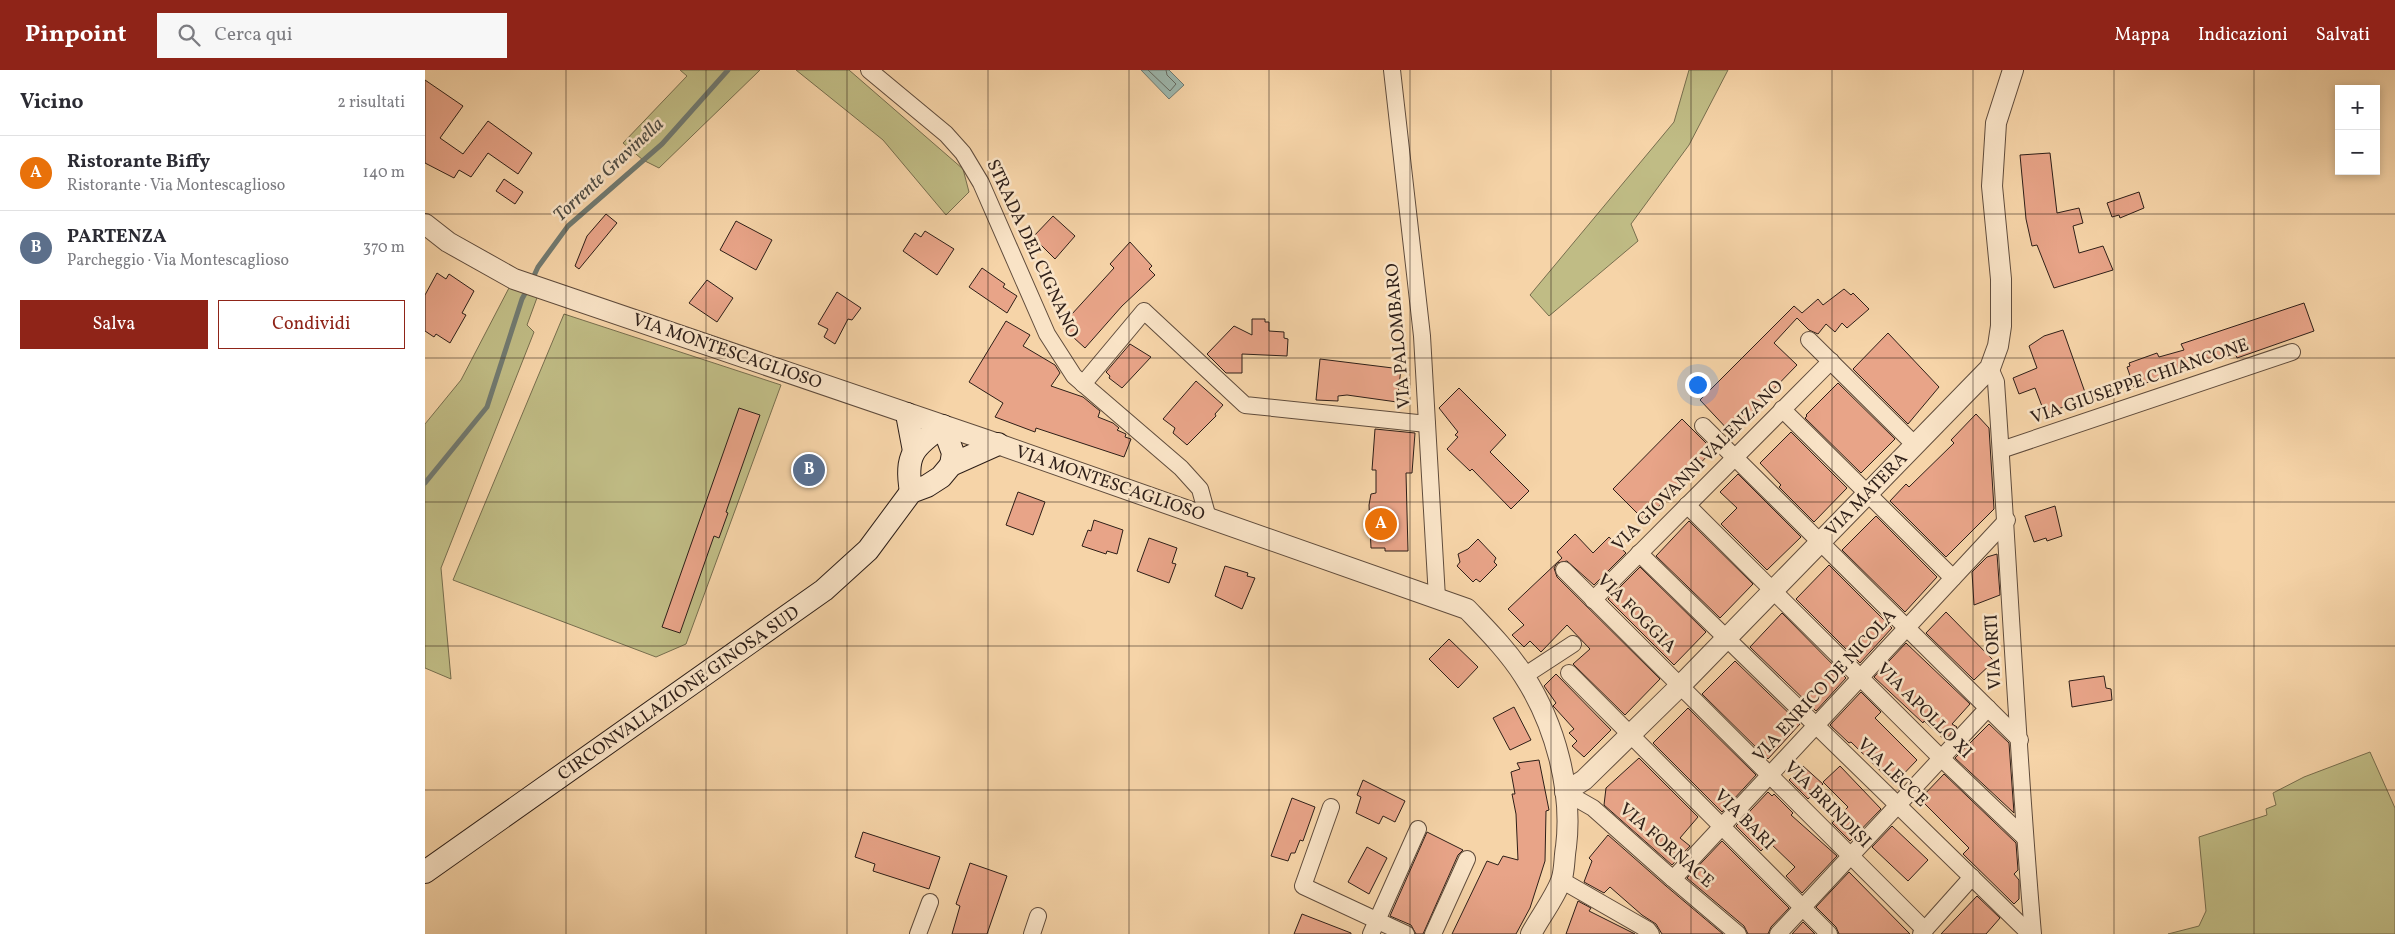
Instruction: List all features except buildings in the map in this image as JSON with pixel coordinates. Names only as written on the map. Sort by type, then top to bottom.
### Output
[{"type":"main road","points":[[907,414],[914,451]]},
{"type":"main road","points":[[911,492],[907,470],[914,451],[927,437],[943,426],[953,453],[951,465]]},
{"type":"main road","name":"CIRCONVALLAZIONE GINOSA SUD","points":[[425,872],[825,590],[868,550],[911,492],[927,486],[941,477],[951,465],[998,444]]},
{"type":"street","name":"STRADA DEL CIGNANO","points":[[869,70],[946,134],[963,153],[981,183],[1047,334],[1074,376],[1181,468],[1200,489],[1208,518]]},
{"type":"street","name":"VIA PALOMBARO","points":[[1391,70],[1422,336],[1437,598]]},
{"type":"street","name":"VIA MATERA","points":[[1565,792],[1585,780],[1680,686],[1990,368],[1998,346],[2001,326],[2001,279],[1992,186],[1995,123],[2013,70]]},
{"type":"street","name":"VIA MONTESCAGLIOSO","points":[[425,224],[448,242],[514,279],[998,444],[1467,609],[1493,635],[1524,676],[1546,720],[1558,756],[1569,824],[1561,880]]},
{"type":"street","points":[[1083,384],[1144,311],[1245,405],[1427,424]]},
{"type":"street","points":[[1809,340],[1915,445]]},
{"type":"street","name":"VIA GIUSEPPE CHIANCONE","points":[[2001,450],[2293,352]]},
{"type":"street","name":"VIA GIOVANNI VALENZANO","points":[[1593,600],[1831,361]]},
{"type":"street","name":"VIA ORTI","points":[[1990,368],[1997,382],[2032,934]]},
{"type":"street","points":[[1782,409],[1953,578]]},
{"type":"street","points":[[1703,426],[2020,740]]},
{"type":"street","name":"VIA APOLLO XI","points":[[1687,505],[1941,758],[2025,837]]},
{"type":"street","name":"VIA ENRICO DE NICOLA","points":[[1673,879],[2007,520]]},
{"type":"street","name":"VIA LECCE","points":[[1639,553],[1726,640],[2032,934]]},
{"type":"street","name":"VIA FOGGIA","points":[[1564,570],[1680,686]]},
{"type":"street","points":[[1524,676],[1573,644]]},
{"type":"street","name":"VIA BARI","points":[[1569,673],[1829,934]]},
{"type":"street","name":"VIA BRINDISI","points":[[1680,686],[1923,932]]},
{"type":"street","points":[[1778,934],[1987,708]]},
{"type":"street","name":"VIA FORNACE","points":[[1565,792],[1593,808],[1738,934]]},
{"type":"street","points":[[1331,807],[1303,886],[1375,927],[1406,934]]},
{"type":"street","points":[[1375,927],[1418,829]]},
{"type":"street","points":[[1433,934],[1467,859]]},
{"type":"street","points":[[1923,932],[1971,877]]},
{"type":"street","points":[[1531,934],[1561,880],[1648,930],[1651,934]]},
{"type":"street","points":[[919,934],[930,902]]},
{"type":"street","points":[[1032,934],[1038,916]]},
{"type":"shaded area","points":[[680,70],[760,70],[659,168],[643,160],[623,143],[687,76]]},
{"type":"shaded area","points":[[796,70],[849,70],[963,169],[969,192],[946,215],[883,140]]},
{"type":"shaded area","points":[[1689,70],[1728,70],[1689,145],[1631,224],[1638,241],[1549,316],[1530,295],[1674,122]]},
{"type":"shaded area","points":[[510,286],[538,295],[527,325],[534,332],[441,568],[451,679],[425,668],[425,424],[461,380]]},
{"type":"shaded area","points":[[564,314],[781,385],[686,644],[656,657],[453,580]]},
{"type":"shaded area","points":[[2370,752],[2395,808],[2395,934],[2168,934],[2199,926],[2206,911],[2199,837],[2267,815],[2266,809],[2276,805],[2273,793],[2304,777]]},
{"type":"water","points":[[1141,70],[1169,70],[1184,85],[1169,99]]},
{"type":"waterway","name":"Torrente Gravinella","points":[[532,280],[538,267],[568,226],[662,144],[728,70]]},
{"type":"waterway","name":"Torrente Gravinella","points":[[425,483],[487,407],[522,299],[528,288]]},
{"type":"place","name":"PARTENZA","points":[[809,470]]},
{"type":"place","name":"Ristorante Biffy","points":[[1381,524]]}]
